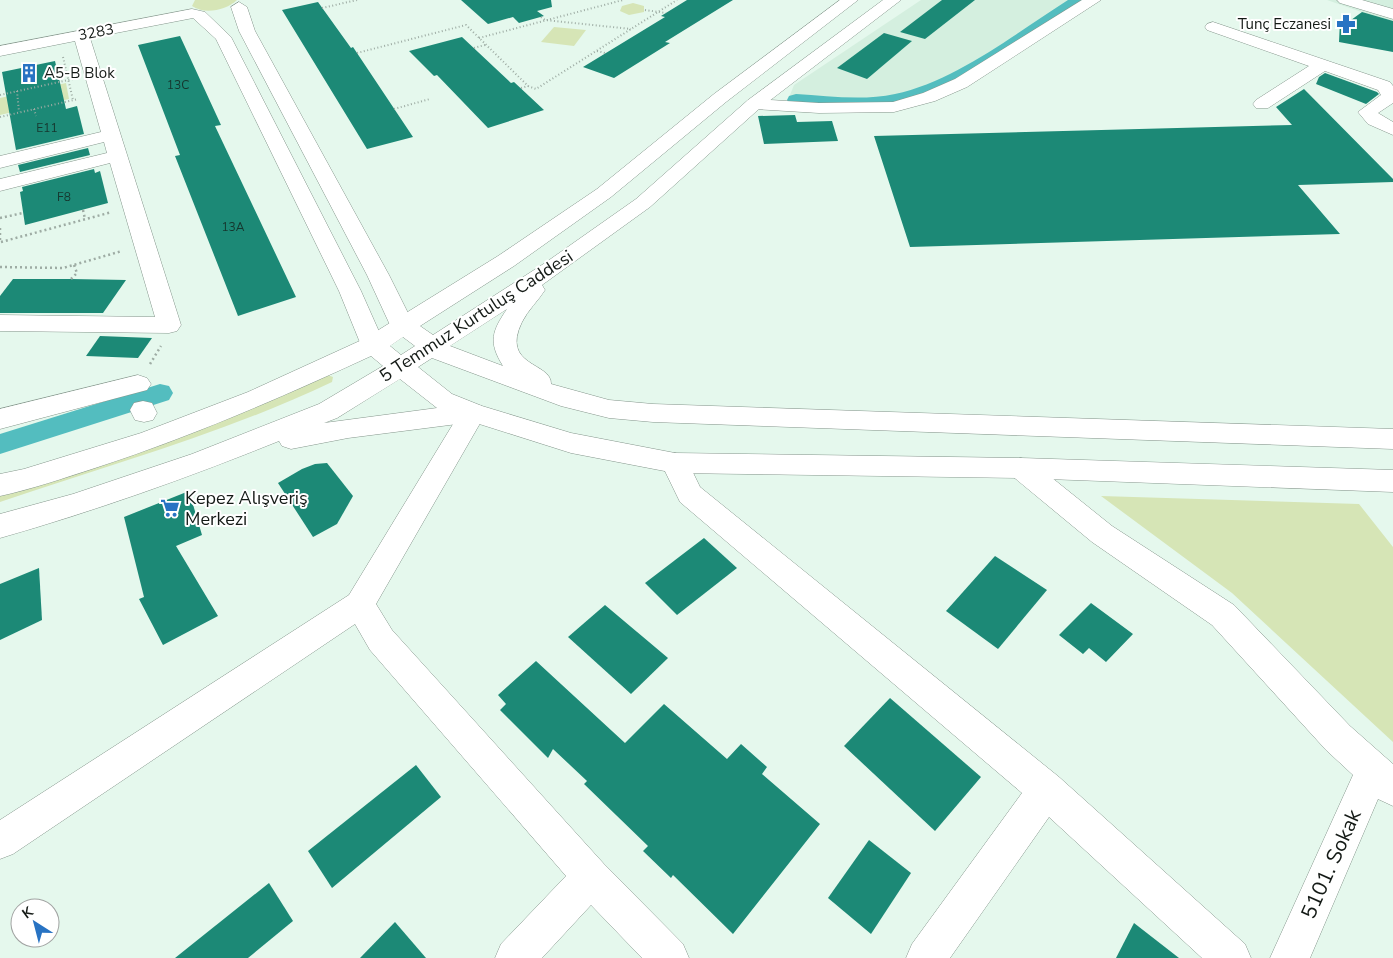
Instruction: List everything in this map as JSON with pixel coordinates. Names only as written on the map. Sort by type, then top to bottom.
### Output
[{"type":"street","points":[[182,0],[180,8],[182,10],[227,9],[247,31],[378,275],[402,325],[434,347],[510,380],[561,398],[609,409],[653,413],[1393,439]]},
{"type":"street","name":"3283","points":[[0,44],[149,14],[182,0]]},
{"type":"street","name":"5 Temmuz Kurtuluş Caddesi","points":[[8,482],[150,440],[257,398],[373,345],[506,261],[604,193],[720,98],[850,0]]},
{"type":"street","name":"5 Temmuz Kurtuluş Caddesi","points":[[0,526],[74,505],[202,461],[328,411],[434,347],[553,268],[643,203],[754,104],[893,0]]},
{"type":"street","points":[[754,104],[820,108],[894,107],[929,97],[961,83],[1093,0]]},
{"type":"street","points":[[1345,0],[1393,14]]},
{"type":"street","points":[[227,9],[223,37],[350,291],[373,345],[443,400],[473,412],[571,443],[675,463],[1021,468],[1393,481]]},
{"type":"street","name":"3283","points":[[0,51],[227,9]]},
{"type":"street","points":[[1213,27],[1379,84],[1388,90],[1391,96],[1367,112],[1374,120],[1393,129]]},
{"type":"street","points":[[0,323],[169,326],[81,35]]},
{"type":"street","points":[[1262,104],[1324,64]]},
{"type":"street","points":[[0,162],[110,136]]},
{"type":"street","points":[[0,185],[117,156]]},
{"type":"street","points":[[553,268],[516,310],[506,332],[504,348],[512,361],[561,398]]},
{"type":"street","points":[[0,419],[138,384]]},
{"type":"street","points":[[202,461],[338,430],[473,412]]},
{"type":"street","points":[[0,841],[360,604],[473,412]]},
{"type":"street","points":[[675,463],[690,494],[1046,790],[1231,958]]},
{"type":"street","points":[[1021,468],[1102,534],[1223,615],[1338,738],[1383,779]]},
{"type":"street","points":[[360,604],[381,640],[591,877],[669,958]]},
{"type":"street","name":"5101. Sokak","points":[[1290,958],[1383,779]]},
{"type":"street","points":[[926,958],[1046,790]]},
{"type":"street","points":[[515,958],[591,877]]},
{"type":"path","points":[[322,8],[357,0]]},
{"type":"path","points":[[478,38],[622,0],[625,4]]},
{"type":"path","points":[[357,52],[466,26],[528,86],[536,89],[677,0]]},
{"type":"path","points":[[645,10],[666,13]]},
{"type":"path","points":[[541,17],[545,20],[631,29]]},
{"type":"path","points":[[569,28],[574,23]]},
{"type":"path","points":[[474,48],[486,45]]},
{"type":"path","points":[[596,51],[605,53]]},
{"type":"path","points":[[0,95],[92,74]]},
{"type":"path","points":[[521,88],[528,86]]},
{"type":"path","points":[[16,91],[20,112]]},
{"type":"path","points":[[0,117],[98,94]]},
{"type":"path","points":[[394,109],[430,98]]},
{"type":"path","points":[[34,109],[36,116]]},
{"type":"path","points":[[83,210],[85,219]]},
{"type":"path","points":[[0,228],[1,243],[118,210]]},
{"type":"path","points":[[0,218],[23,213]]},
{"type":"path","points":[[0,267],[63,268],[144,245]]},
{"type":"path","points":[[72,280],[77,273],[74,265]]},
{"type":"path","points":[[138,384],[170,333],[169,326]]},
{"type":"shaded area","points":[[921,0],[1089,0],[947,82],[898,101],[788,100],[794,85]]},
{"type":"shaded area","points":[[1327,0],[1393,0],[1393,23]]},
{"type":"green space","points":[[195,0],[237,0],[222,9],[209,11],[192,6]]},
{"type":"green space","points":[[633,3],[644,6],[644,12],[629,15],[620,11],[622,6]]},
{"type":"green space","points":[[554,27],[586,30],[574,46],[541,42]]},
{"type":"green space","points":[[66,83],[69,99],[0,115],[0,98]]},
{"type":"green space","points":[[325,374],[333,377],[332,382],[251,417],[168,447],[0,502],[0,490]]},
{"type":"green space","points":[[1101,496],[1359,504],[1393,547],[1393,742],[1232,593]]},
{"type":"building","points":[[461,0],[551,0],[552,7],[537,11],[544,16],[519,23],[513,17],[488,24]]},
{"type":"building","points":[[687,0],[733,0],[665,42],[670,43],[614,78],[583,67],[665,17],[661,16]]},
{"type":"building","points":[[942,0],[975,0],[925,39],[900,32]]},
{"type":"building","points":[[318,2],[351,48],[353,47],[413,137],[367,149],[282,10]]},
{"type":"building","points":[[1362,12],[1393,21],[1393,52],[1339,42],[1340,21],[1347,23]]},
{"type":"building","points":[[884,33],[912,41],[867,79],[837,68]]},
{"type":"building","points":[[180,36],[221,125],[215,126],[296,297],[238,316],[175,156],[180,155],[138,45]]},
{"type":"building","points":[[462,37],[511,83],[514,82],[544,110],[488,128],[437,75],[434,76],[409,51]]},
{"type":"building","points":[[55,61],[66,109],[77,106],[84,134],[16,150],[2,72]]},
{"type":"building","points":[[1325,73],[1379,94],[1366,104],[1316,84],[1319,77]]},
{"type":"building","points":[[1304,89],[1393,179],[1393,182],[1298,185],[1340,234],[910,247],[874,136],[1292,125],[1276,107]]},
{"type":"building","points":[[795,115],[797,122],[832,121],[838,141],[764,144],[758,116]]},
{"type":"building","points":[[88,148],[90,155],[20,172],[18,165]]},
{"type":"building","points":[[94,169],[95,173],[100,171],[108,203],[25,225],[20,192],[23,191],[22,187]]},
{"type":"building","points":[[13,279],[126,280],[103,313],[0,313],[0,296]]},
{"type":"building","points":[[100,336],[152,338],[138,358],[86,356]]},
{"type":"building","points":[[327,463],[353,496],[337,524],[313,537],[278,483],[302,469],[315,464]]},
{"type":"building","points":[[189,491],[202,535],[176,546],[218,616],[163,645],[139,599],[144,597],[124,517]]},
{"type":"building","points":[[704,538],[737,568],[677,615],[645,583]]},
{"type":"building","points":[[995,556],[1047,590],[998,649],[946,611]]},
{"type":"building","points":[[39,568],[42,620],[0,640],[0,584]]},
{"type":"building","points":[[1091,603],[1133,634],[1106,662],[1089,648],[1083,654],[1059,635]]},
{"type":"building","points":[[605,605],[668,658],[631,694],[568,637]]},
{"type":"building","points":[[536,661],[625,743],[664,704],[727,759],[741,744],[767,767],[762,774],[820,824],[733,934],[673,875],[671,878],[643,851],[648,846],[584,784],[587,781],[553,749],[548,758],[500,710],[506,704],[498,695]]},
{"type":"building","points":[[890,698],[981,777],[935,831],[844,746]]},
{"type":"building","points":[[416,765],[441,797],[332,888],[308,851]]},
{"type":"building","points":[[869,840],[911,873],[871,934],[828,898]]},
{"type":"building","points":[[269,883],[293,921],[248,958],[175,958]]},
{"type":"building","points":[[395,922],[426,958],[360,958]]},
{"type":"building","points":[[1134,923],[1179,958],[1116,958]]},
{"type":"waterway","points":[[796,100],[871,103],[895,100],[917,94],[941,85],[965,72],[1079,0]]},
{"type":"waterway","points":[[0,444],[43,432],[160,393]]},
{"type":"place","name":"Tunç Eczanesi","points":[[1346,24]]},
{"type":"place","name":"A5-B Blok","points":[[29,73]]},
{"type":"place","name":"Kepez Alışveriş Merkezi","points":[[170,508]]}]
